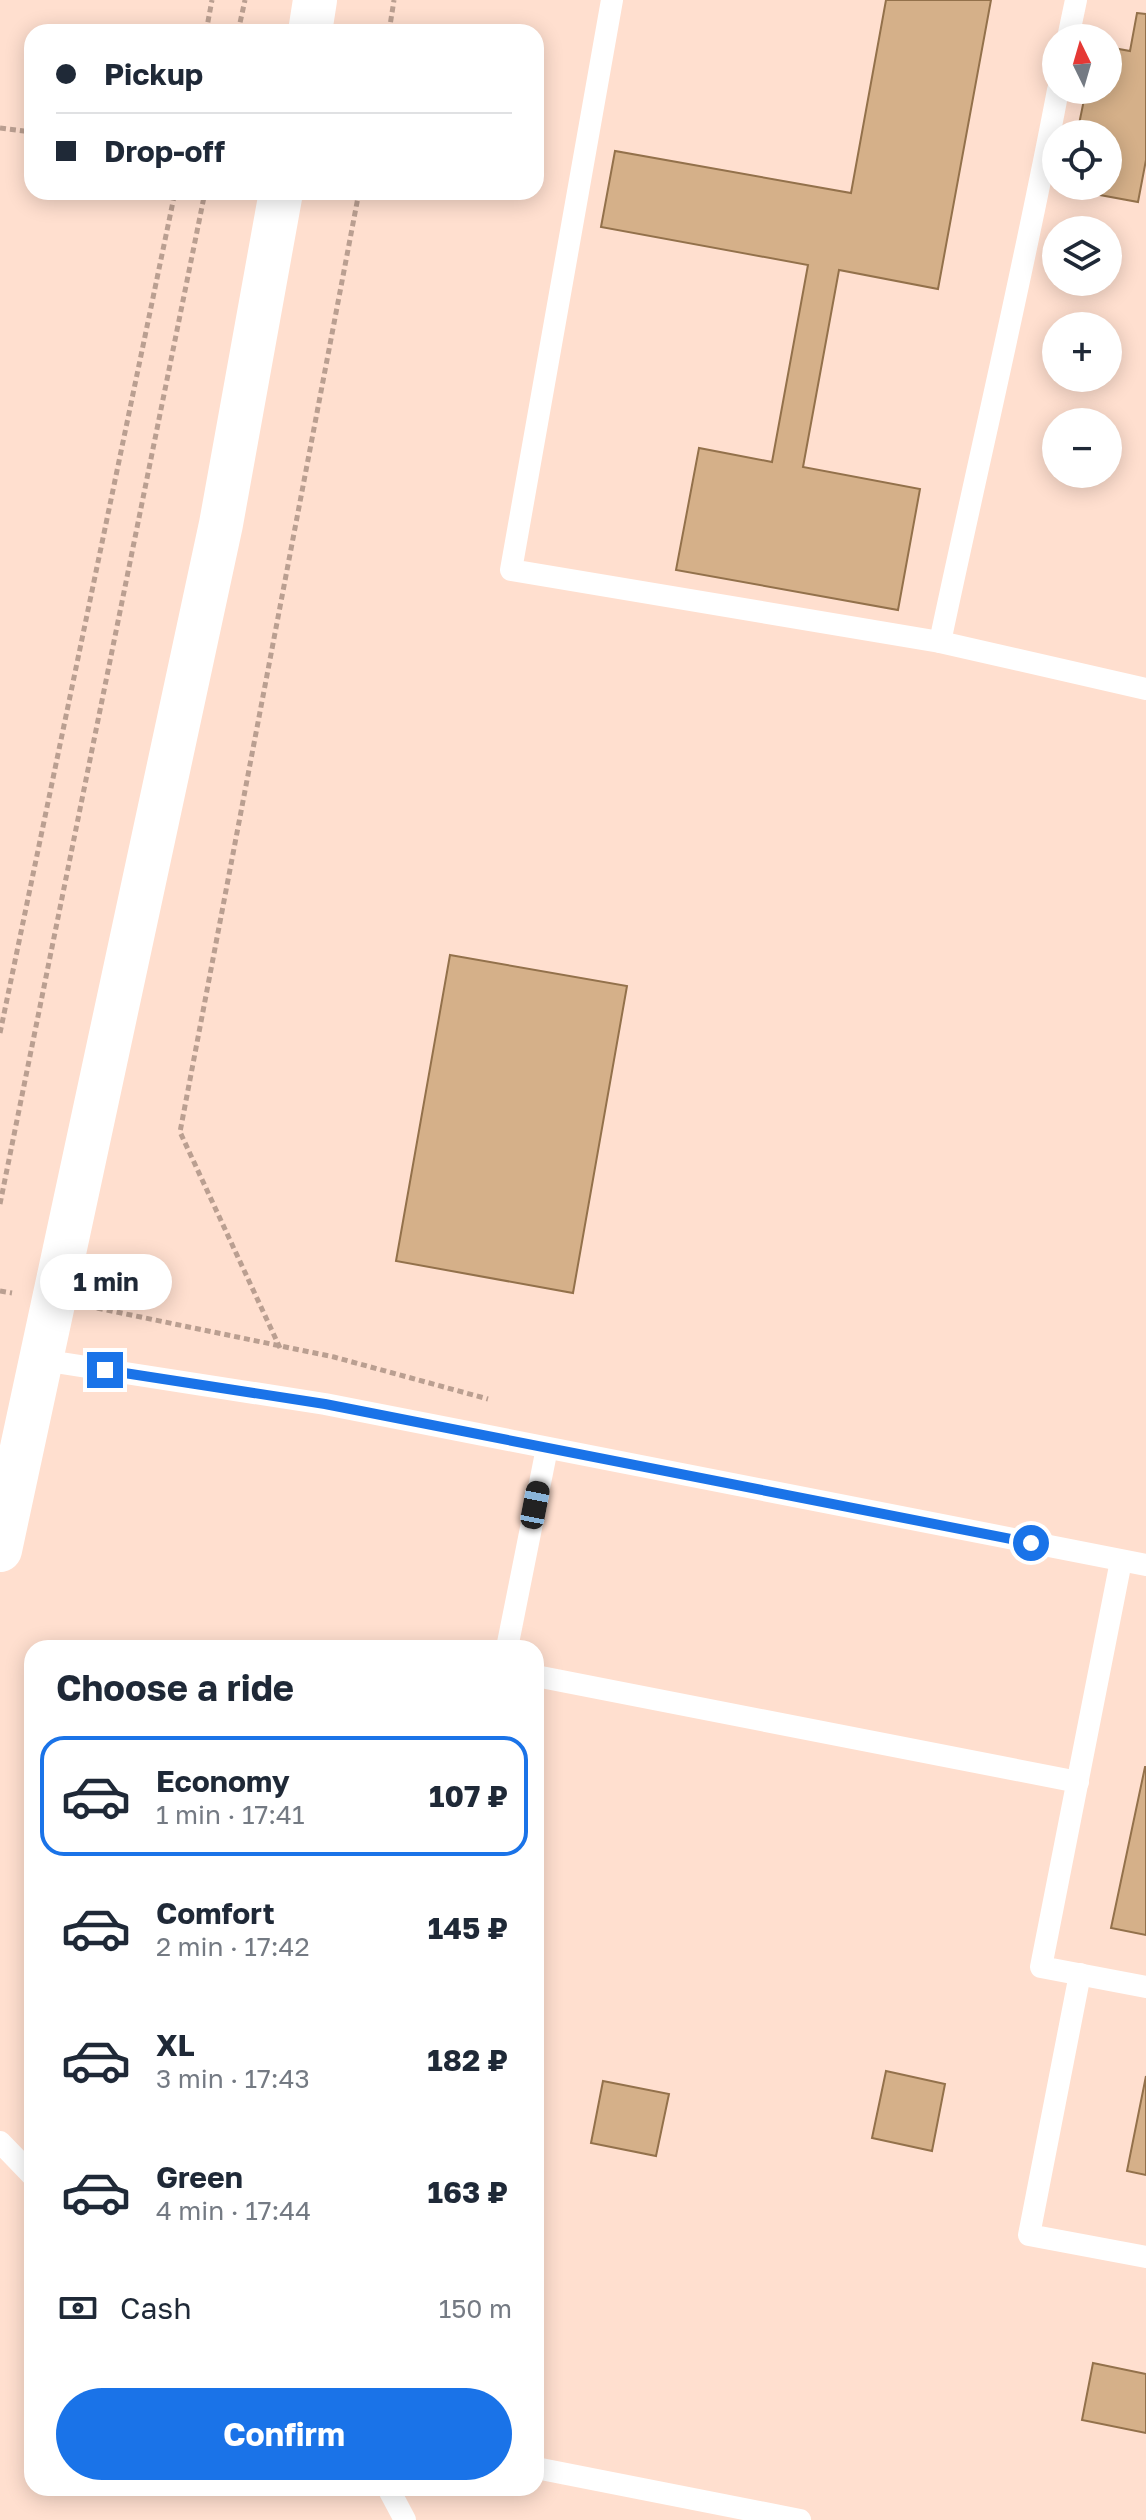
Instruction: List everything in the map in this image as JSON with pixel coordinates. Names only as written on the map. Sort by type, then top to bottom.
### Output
[{"type":"street","points":[[311,24],[315,0]]},
{"type":"street","points":[[0,1550],[221,524],[280,200]]},
{"type":"lane","points":[[612,0],[511,570],[940,642],[1146,689]]},
{"type":"lane","points":[[1071,24],[1076,0]]},
{"type":"lane","points":[[940,642],[1009,317],[1025,263],[1055,104]]},
{"type":"lane","points":[[42,1360],[325,1404],[1146,1565]]},
{"type":"lane","points":[[509,1640],[547,1448]]},
{"type":"lane","points":[[1121,1561],[1041,1967],[1146,1987]]},
{"type":"lane","points":[[544,1678],[1078,1782]]},
{"type":"lane","points":[[1080,1974],[1029,2235],[1146,2257]]},
{"type":"lane","points":[[0,2142],[24,2167]]},
{"type":"lane","points":[[544,2470],[800,2520]]},
{"type":"lane","points":[[392,2496],[405,2520]]},
{"type":"path","points":[[208,24],[212,0]]},
{"type":"path","points":[[240,24],[245,0]]},
{"type":"path","points":[[390,24],[394,0]]},
{"type":"path","points":[[0,128],[24,131]]},
{"type":"path","points":[[0,1033],[173,200]]},
{"type":"path","points":[[0,1204],[203,200]]},
{"type":"path","points":[[280,1348],[180,1132],[357,200]]},
{"type":"path","points":[[0,1291],[56,1299],[334,1357]]},
{"type":"building","points":[[886,0],[991,0],[938,289],[839,270],[803,467],[920,489],[898,610],[676,570],[699,448],[772,462],[808,265],[601,227],[615,151],[851,193]]},
{"type":"building","points":[[1137,13],[1146,14],[1146,160],[1138,202],[1122,199],[1122,120],[1080,120],[1083,104],[1122,104],[1122,50],[1130,51]]},
{"type":"building","points":[[450,955],[627,986],[573,1293],[396,1261]]},
{"type":"building","points":[[1146,1767],[1146,1935],[1111,1928]]},
{"type":"building","points":[[886,2071],[945,2084],[932,2151],[872,2138]]},
{"type":"building","points":[[1146,2076],[1146,2175],[1127,2171]]},
{"type":"building","points":[[603,2081],[669,2094],[656,2156],[591,2143]]},
{"type":"building","points":[[1093,2363],[1146,2374],[1146,2433],[1082,2420]]},
{"type":"route","points":[[105,1370],[325,1404],[1031,1543]]}]
